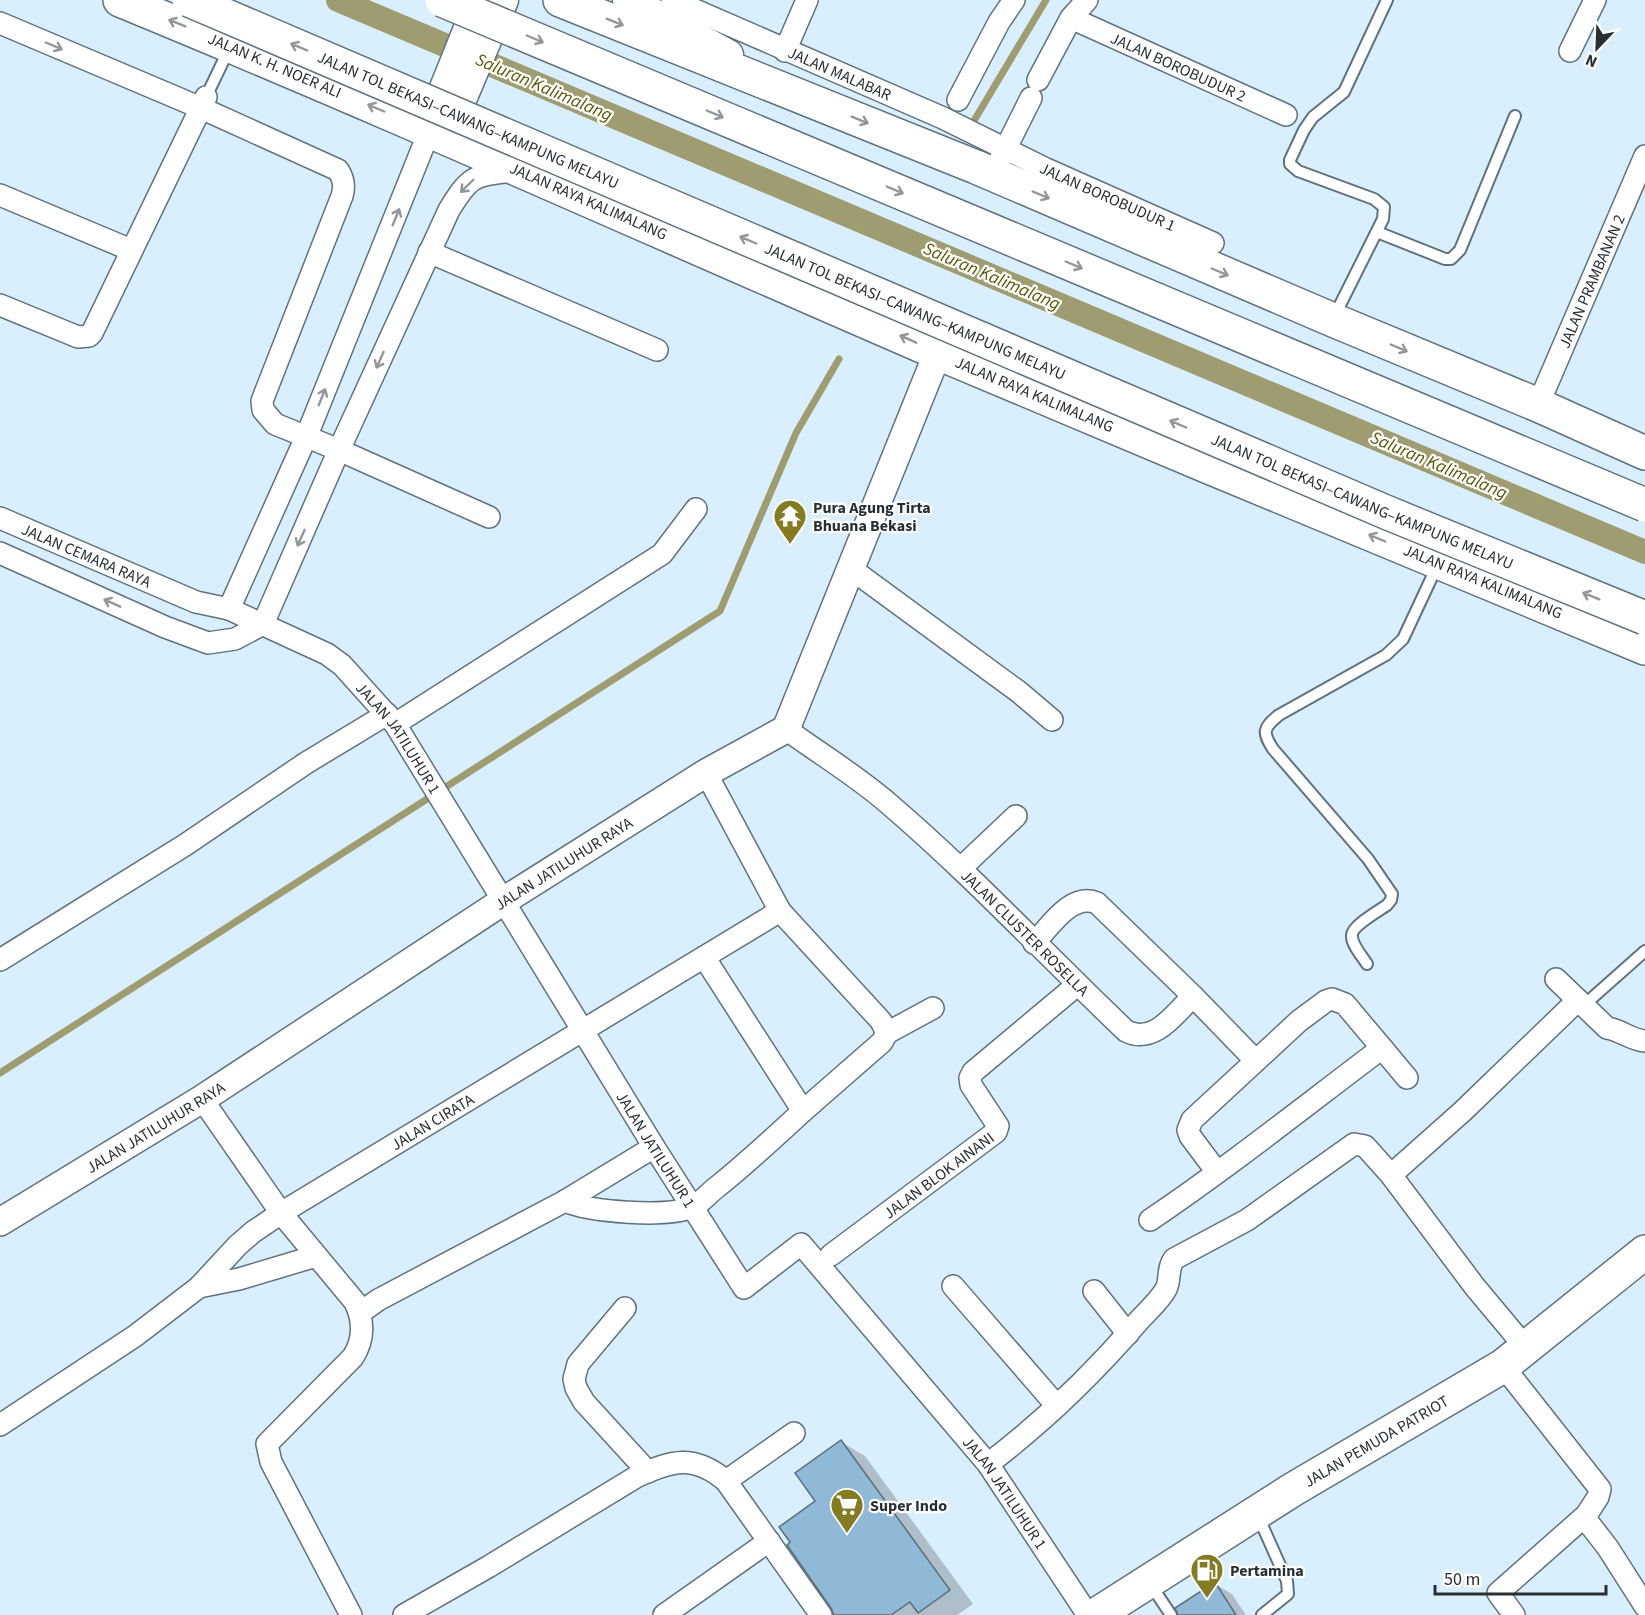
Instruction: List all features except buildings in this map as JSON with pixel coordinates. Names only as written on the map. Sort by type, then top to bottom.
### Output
[{"type":"main road","name":"JALAN K. H. NOER ALI","points":[[120,0],[437,135]]},
{"type":"main road","name":"JALAN TOL BEKASI–CAWANG–KAMPUNG MELAYU","points":[[189,0],[1388,513],[1645,618]]},
{"type":"main road","points":[[442,0],[1645,505]]},
{"type":"main road","points":[[437,135],[482,17],[503,0]]},
{"type":"main road","points":[[560,0],[806,98],[1000,162],[1337,310],[1645,453]]},
{"type":"main road","points":[[628,0],[760,56],[806,98]]},
{"type":"main road","name":"JALAN RAYA KALIMALANG","points":[[437,135],[938,352],[1438,564],[1645,648]]},
{"type":"main road","name":"JALAN PEMUDA PATRIOT","points":[[1099,1614],[1256,1513],[1514,1357],[1645,1252]]},
{"type":"street","name":"JALAN MALABAR","points":[[672,0],[760,56],[785,51],[943,118],[1000,162]]},
{"type":"street","points":[[785,51],[807,0]]},
{"type":"street","points":[[958,100],[999,22],[1014,0]]},
{"type":"street","points":[[1000,162],[1071,18],[1087,0]]},
{"type":"street","points":[[1570,51],[1595,0]]},
{"type":"street","name":"JALAN BOROBUDUR 2","points":[[1071,18],[1286,115]]},
{"type":"street","points":[[0,23],[204,103],[338,170],[343,178],[342,196],[262,401],[263,410],[275,424],[307,435],[489,517]]},
{"type":"street","points":[[0,305],[78,337],[88,336],[95,328],[204,103]]},
{"type":"street","points":[[230,609],[437,135]]},
{"type":"street","name":"JALAN PRAMBANAN 2","points":[[1538,405],[1645,156]]},
{"type":"street","name":"JALAN BOROBUDUR 1","points":[[1000,162],[1213,243]]},
{"type":"street","points":[[263,624],[339,450],[449,210],[465,185],[480,175],[521,170]]},
{"type":"street","points":[[0,195],[131,250]]},
{"type":"street","points":[[429,252],[657,350]]},
{"type":"street","points":[[786,729],[938,352]]},
{"type":"street","points":[[0,960],[184,845],[306,763],[391,719],[662,554],[696,509]]},
{"type":"street","name":"JALAN CEMARA RAYA","points":[[0,518],[196,602],[230,609]]},
{"type":"street","name":"JALAN CEMARA RAYA","points":[[0,553],[165,627],[208,643],[235,639],[263,624]]},
{"type":"street","points":[[850,568],[1019,692],[1052,720]]},
{"type":"street","name":"JALAN JATILUHUR 1","points":[[230,609],[327,654],[342,665],[391,719],[654,1147],[744,1288],[801,1244],[988,1464],[1099,1614]]},
{"type":"street","name":"JALAN JATILUHUR RAYA","points":[[0,1222],[202,1099],[504,900],[706,773],[786,729]]},
{"type":"street","name":"JALAN CLUSTER ROSELLA","points":[[786,729],[861,781],[888,803],[961,868],[1034,943],[1126,1031],[1139,1036],[1158,1029],[1193,996]]},
{"type":"street","points":[[706,773],[780,911],[881,1021],[887,1034]]},
{"type":"street","points":[[961,868],[1016,816]]},
{"type":"street","points":[[1034,943],[1070,905],[1090,900],[1097,903],[1256,1060]]},
{"type":"street","name":"JALAN CIRATA","points":[[0,1425],[135,1336],[199,1287],[238,1245],[281,1213],[780,911]]},
{"type":"street","points":[[704,957],[803,1111]]},
{"type":"street","points":[[1556,979],[1607,1028],[1645,1041]]},
{"type":"street","name":"JALAN BLOK AINANI","points":[[831,1255],[996,1132],[998,1126],[971,1085],[970,1078],[973,1072],[1077,985]]},
{"type":"street","points":[[1217,1172],[1190,1136],[1189,1124],[1199,1112],[1319,1005],[1332,999],[1345,1004],[1407,1077]]},
{"type":"street","points":[[1391,1174],[1464,1111],[1580,1003]]},
{"type":"street","points":[[565,1201],[598,1209],[647,1213],[692,1207],[750,1161],[882,1042],[887,1034],[933,1008]]},
{"type":"street","points":[[1150,1220],[1382,1048]]},
{"type":"street","points":[[202,1099],[281,1213],[355,1302],[360,1313],[362,1336],[353,1357],[267,1444],[271,1462],[351,1615]]},
{"type":"street","points":[[988,1464],[1057,1407],[1128,1334],[1166,1288],[1169,1267],[1174,1259],[1247,1220],[1354,1144],[1365,1146],[1391,1174],[1474,1287],[1514,1357],[1600,1489],[1600,1494],[1585,1517],[1498,1593],[1514,1615]]},
{"type":"street","points":[[360,1313],[378,1300],[565,1201],[654,1147]]},
{"type":"street","points":[[199,1287],[239,1279],[316,1256]]},
{"type":"street","points":[[953,1286],[1057,1407]]},
{"type":"street","points":[[1094,1291],[1128,1334]]},
{"type":"street","points":[[625,1308],[578,1364],[574,1379],[584,1402],[648,1472]]},
{"type":"street","points":[[726,1480],[794,1433]]},
{"type":"street","points":[[404,1615],[648,1472],[660,1466],[684,1462],[712,1469],[726,1480],[821,1615]]},
{"type":"street","points":[[1585,1517],[1645,1605]]},
{"type":"street","points":[[664,1615],[769,1541]]},
{"type":"lane","points":[[1337,310],[1385,212],[1380,203],[1298,171],[1293,168],[1290,160],[1304,130],[1313,117],[1344,92],[1387,0]]},
{"type":"lane","points":[[204,103],[230,45]]},
{"type":"lane","points":[[1377,232],[1445,259],[1456,256],[1515,116]]},
{"type":"lane","points":[[1367,964],[1351,936],[1353,929],[1387,905],[1392,894],[1368,859],[1273,749],[1265,737],[1265,730],[1279,715],[1386,655],[1403,639],[1438,564]]},
{"type":"lane","points":[[1580,1003],[1645,951]]},
{"type":"lane","points":[[1256,1513],[1287,1581],[1288,1594],[1262,1615]]},
{"type":"lane","points":[[1149,1583],[1171,1615]]},
{"type":"waterway","name":"Saluran Kalimalang","points":[[338,0],[1645,552]]},
{"type":"waterway","points":[[975,119],[1046,0]]},
{"type":"waterway","points":[[0,1073],[720,611],[796,433],[839,359]]},
{"type":"place","name":"Pura Agung Tirta Bhuana Bekasi","points":[[790,545]]},
{"type":"place","name":"Super Indo","points":[[847,1534]]},
{"type":"place","name":"Pertamina","points":[[1207,1599]]}]
